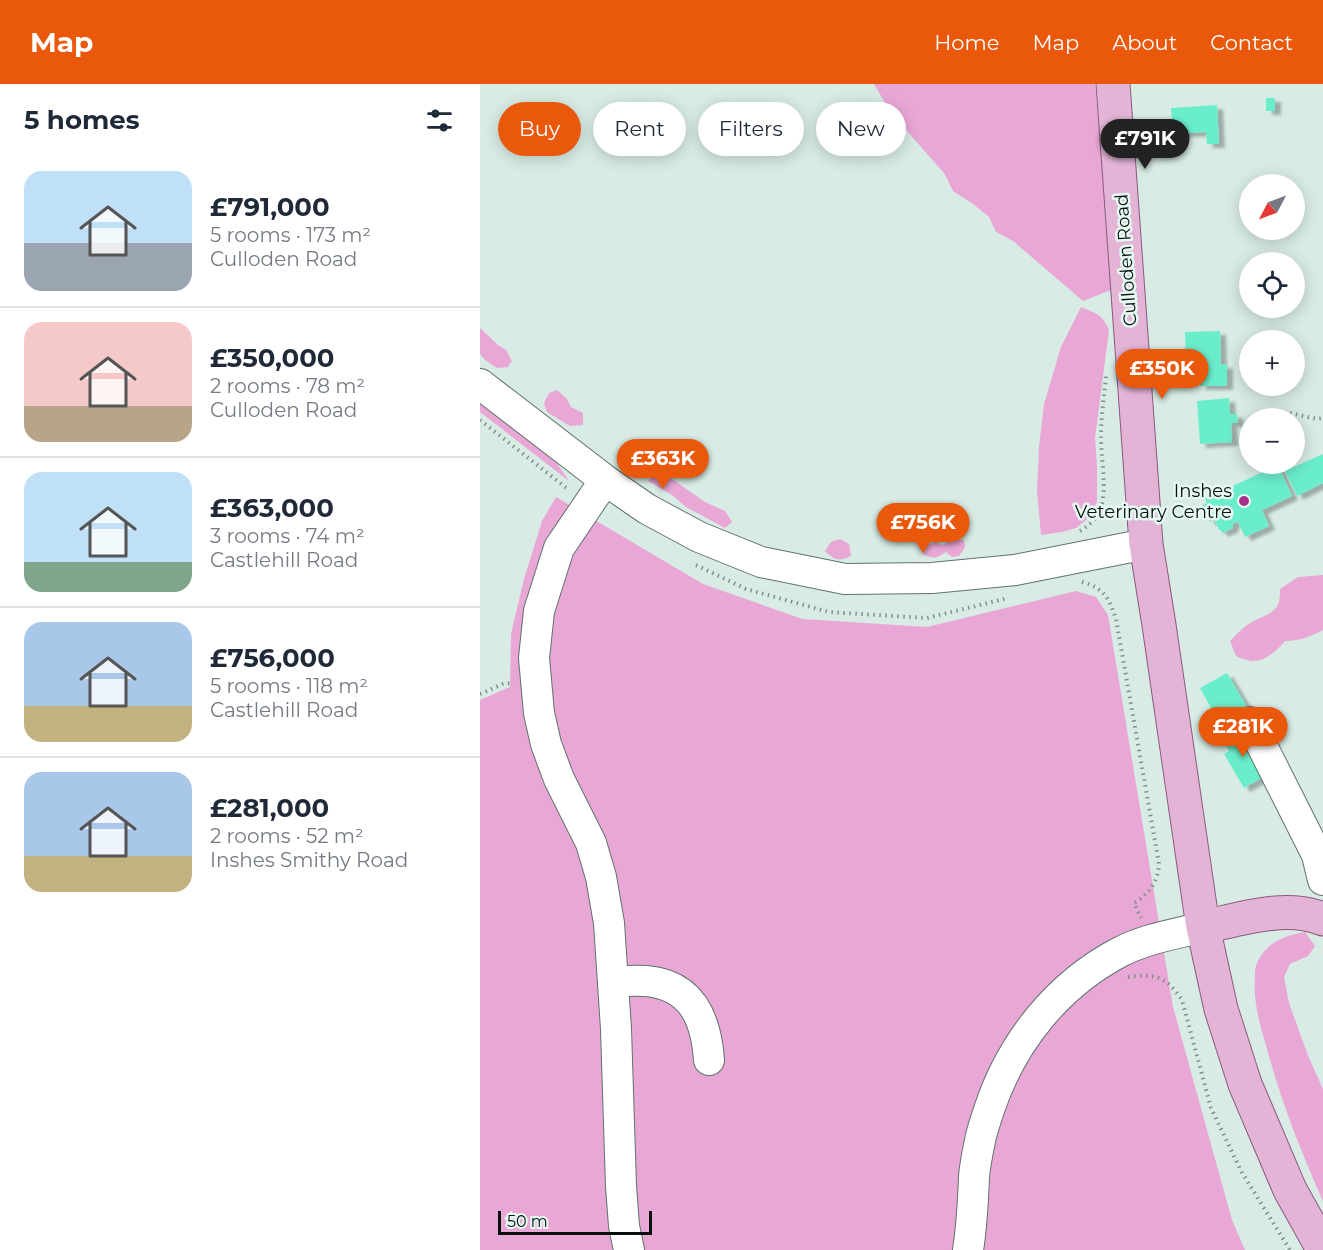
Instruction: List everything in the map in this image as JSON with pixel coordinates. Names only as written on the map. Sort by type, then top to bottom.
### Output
[{"type":"main road","name":"Culloden Road","points":[[1113,84],[1146,544],[1203,927],[1221,1009],[1245,1084],[1290,1190],[1323,1249]]},
{"type":"main road","points":[[1203,927],[1291,912],[1319,917]]},
{"type":"street","points":[[480,384],[605,480],[647,509],[699,537],[761,562],[844,579],[932,578],[1015,570],[1146,544]]},
{"type":"street","points":[[605,480],[559,548],[539,611],[534,658],[539,713],[546,744],[559,778],[591,843],[601,878],[609,923],[621,1186],[624,1226],[629,1250]]},
{"type":"street","points":[[1250,722],[1317,855],[1323,881],[1319,917]]},
{"type":"street","points":[[968,1250],[973,1211],[974,1175],[981,1134],[996,1090],[1014,1052],[1041,1015],[1078,979],[1122,951],[1142,943],[1203,927]]},
{"type":"street","points":[[613,982],[645,981],[676,988],[690,1001],[702,1020],[708,1038],[709,1060]]},
{"type":"path","points":[[1305,416],[1323,418]]},
{"type":"path","points":[[480,420],[587,505]]},
{"type":"path","points":[[688,561],[746,589],[829,612],[927,618],[1016,596]]},
{"type":"path","points":[[1081,582],[1096,586],[1110,600],[1116,619],[1159,864],[1155,882],[1144,897],[1134,903]]},
{"type":"path","points":[[480,694],[503,684],[536,682]]},
{"type":"path","points":[[1125,978],[1145,975],[1158,977],[1172,986],[1182,1000],[1211,1108],[1241,1171],[1290,1250]]},
{"type":"shaded area","points":[[874,84],[1095,84],[1113,277],[1111,290],[1083,301],[1013,241],[996,232],[989,217],[953,191],[944,173],[906,130],[906,102],[885,102]]},
{"type":"shaded area","points":[[1081,307],[1098,315],[1109,330],[1095,438],[1097,502],[1085,521],[1076,528],[1041,535],[1037,491],[1044,404],[1061,347]]},
{"type":"shaded area","points":[[480,328],[506,350],[512,361],[508,367],[497,368],[480,354]]},
{"type":"shaded area","points":[[557,390],[567,399],[571,407],[583,413],[583,425],[570,426],[547,412],[544,403],[549,393]]},
{"type":"shaded area","points":[[480,400],[556,462],[569,481],[480,412]]},
{"type":"shaded area","points":[[662,472],[705,502],[725,511],[732,522],[725,528],[686,507],[672,495],[648,481],[654,474]]},
{"type":"shaded area","points":[[556,497],[703,584],[802,619],[927,627],[1076,591],[1096,597],[1108,615],[1173,1007],[1232,1220],[1245,1250],[480,1250],[480,700],[510,687],[511,634],[524,579],[542,521]]},
{"type":"shaded area","points":[[840,539],[849,544],[851,556],[843,559],[834,558],[825,551],[831,542]]},
{"type":"shaded area","points":[[952,540],[964,540],[965,547],[959,556],[952,557],[946,552],[934,558],[922,554],[927,545],[936,542],[943,545]]},
{"type":"shaded area","points":[[1323,575],[1323,630],[1304,638],[1285,641],[1261,660],[1251,661],[1236,656],[1230,641],[1246,626],[1276,608],[1280,589],[1298,577]]},
{"type":"shaded area","points":[[1305,932],[1315,946],[1308,956],[1290,964],[1284,977],[1289,1003],[1323,1089],[1323,1201],[1299,1145],[1279,1088],[1260,1022],[1255,995],[1256,966],[1261,956],[1276,941]]},
{"type":"building","points":[[1266,98],[1275,98],[1275,111],[1266,111]]},
{"type":"building","points":[[1217,105],[1219,144],[1207,144],[1206,132],[1173,134],[1171,108]]},
{"type":"building","points":[[1220,331],[1221,365],[1227,364],[1227,386],[1200,386],[1199,366],[1186,367],[1185,332]]},
{"type":"building","points":[[1229,398],[1230,414],[1237,414],[1238,423],[1231,423],[1232,442],[1200,444],[1197,401]]},
{"type":"building","points":[[1323,454],[1323,483],[1297,496],[1286,474],[1305,474],[1305,462]]},
{"type":"building","name":"Inshes Veterinary Centre","points":[[1259,474],[1282,474],[1292,496],[1262,510],[1269,526],[1245,537],[1238,522],[1232,524],[1233,528],[1222,533],[1215,520],[1210,522],[1203,505],[1207,503],[1205,499]]},
{"type":"building","points":[[1227,673],[1247,707],[1219,723],[1200,688]]},
{"type":"building","points":[[1240,726],[1267,775],[1244,788],[1224,754],[1229,751],[1221,737]]},
{"type":"place","name":"Inshes Veterinary Centre","points":[[1244,501]]}]
